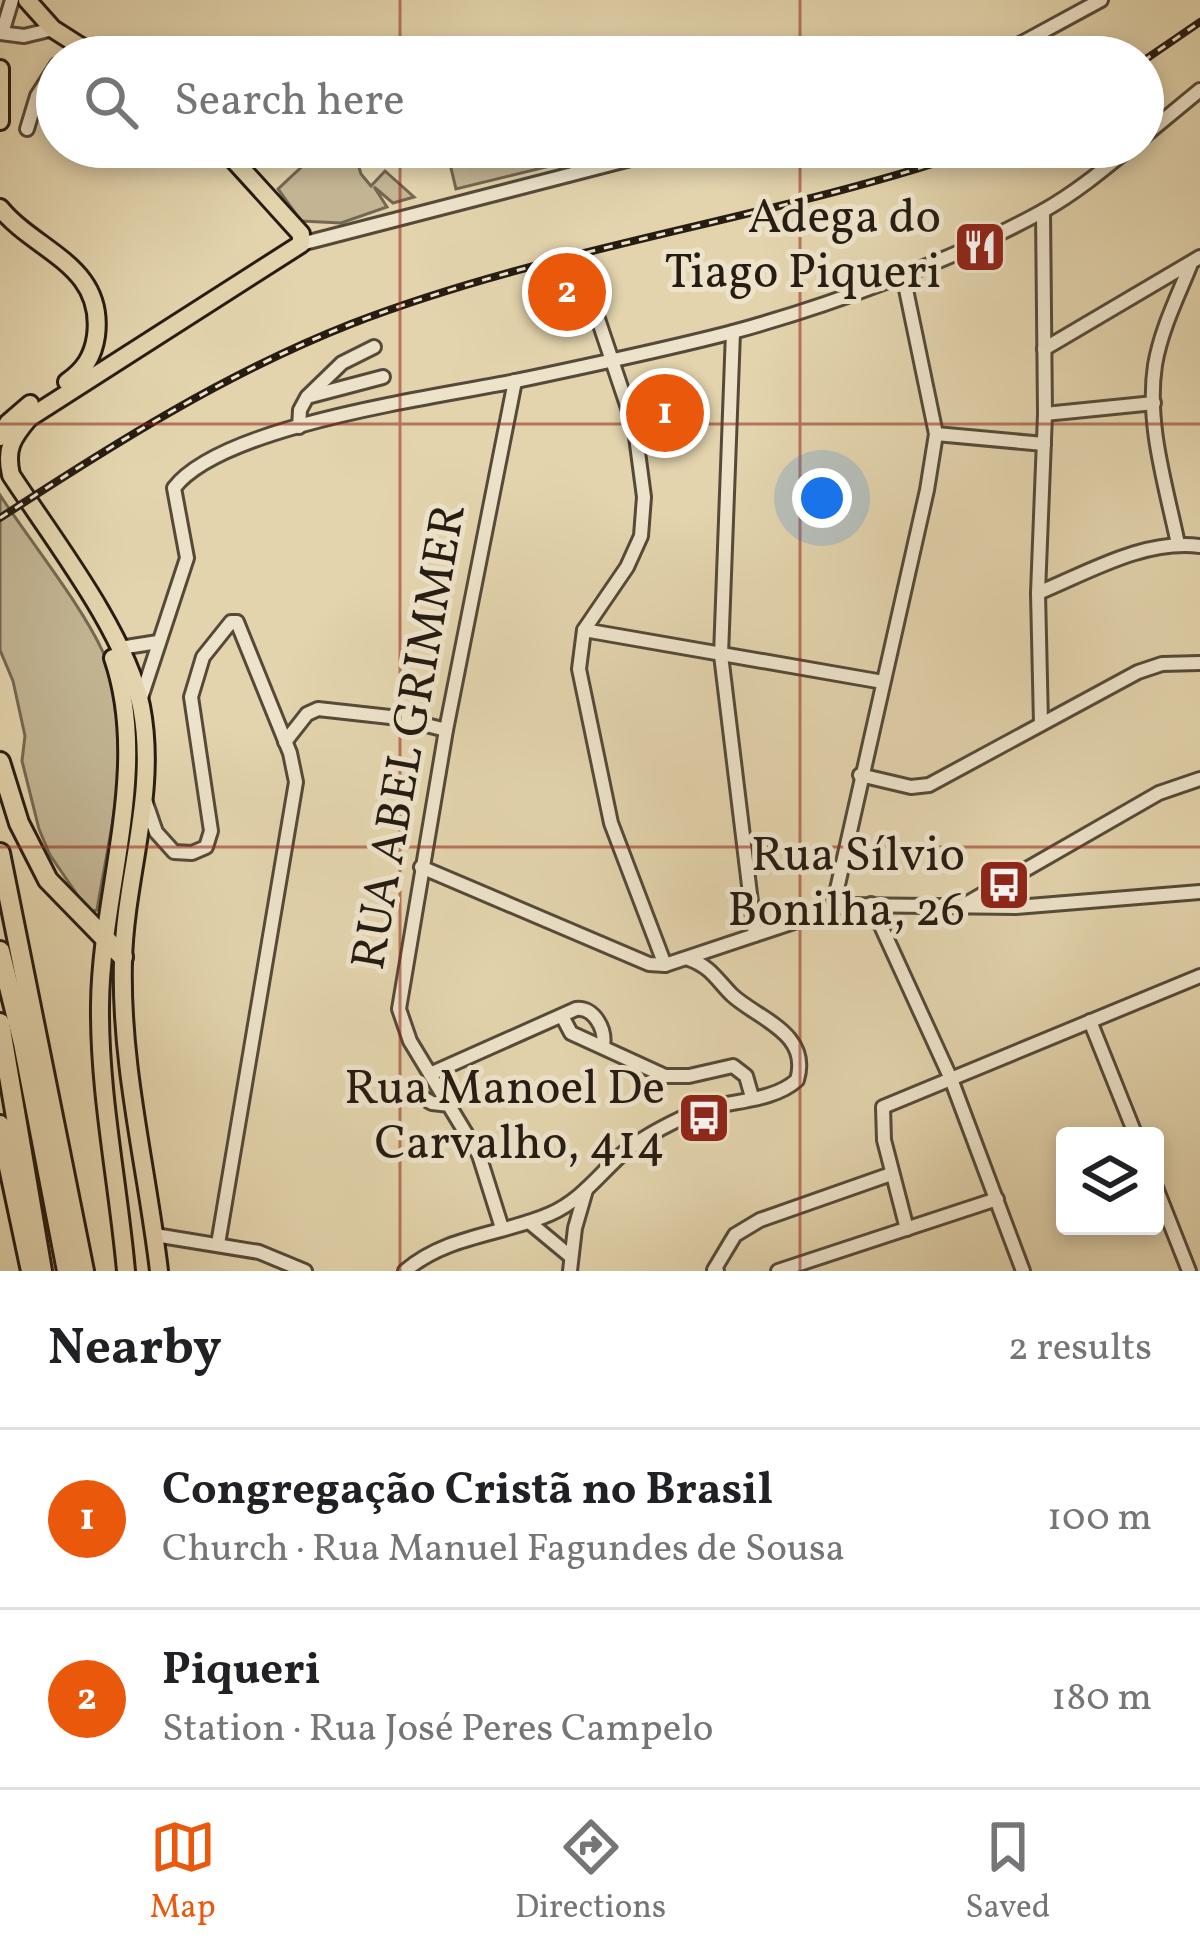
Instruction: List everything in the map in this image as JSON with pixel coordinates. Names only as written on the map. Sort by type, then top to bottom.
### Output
[{"type":"highway","points":[[0,762],[19,823],[41,869],[123,957]]},
{"type":"highway","points":[[0,853],[84,1271]]},
{"type":"highway","points":[[0,951],[23,1042],[67,1271]]},
{"type":"highway","points":[[0,1022],[41,1271]]},
{"type":"highway","points":[[0,1125],[31,1271]]},
{"type":"main road","points":[[27,0],[58,36]]},
{"type":"main road","points":[[0,69],[0,121]]},
{"type":"main road","points":[[159,1271],[123,1014],[123,957],[146,802],[140,701],[120,648],[11,476],[7,458],[8,446],[29,418],[96,368],[301,239],[240,168]]},
{"type":"main road","points":[[0,208],[15,226],[56,251],[89,288],[97,326],[96,368]]},
{"type":"main road","points":[[0,437],[26,406],[96,368]]},
{"type":"main road","points":[[0,473],[113,658],[128,738],[100,1005],[104,1091],[126,1271]]},
{"type":"main road","points":[[121,1219],[137,1232],[155,1235]]},
{"type":"street","points":[[12,0],[1,33],[24,36],[53,29]]},
{"type":"street","points":[[1035,36],[1101,0]]},
{"type":"street","points":[[1164,120],[1200,90]]},
{"type":"street","points":[[27,129],[36,99]]},
{"type":"street","points":[[301,239],[321,238],[594,168]]},
{"type":"street","points":[[140,701],[187,558],[174,494],[178,482],[249,442],[374,408],[733,332],[903,274],[1043,211],[1102,168]]},
{"type":"street","points":[[1041,724],[1043,211]]},
{"type":"street","points":[[1044,349],[1195,262]]},
{"type":"street","points":[[1178,544],[1157,446],[1155,367],[1164,331],[1195,262]]},
{"type":"street","points":[[833,907],[936,434],[903,274]]},
{"type":"street","points":[[592,304],[635,429],[642,467],[640,536],[626,567],[584,629],[579,669],[611,823],[665,965]]},
{"type":"street","points":[[733,332],[721,655],[755,934]]},
{"type":"street","points":[[299,427],[307,397],[342,363],[374,347]]},
{"type":"street","points":[[307,397],[383,377]]},
{"type":"street","name":"RUA ABEL GRIMMER","points":[[502,1228],[479,1155],[410,1041],[399,1009],[446,730],[515,381]]},
{"type":"street","points":[[1045,414],[1154,403]]},
{"type":"street","points":[[936,434],[1044,444]]},
{"type":"street","points":[[1038,593],[1129,556],[1178,544],[1200,547]]},
{"type":"street","points":[[146,802],[156,832],[174,852],[192,854],[206,847],[211,831],[191,697],[203,657],[231,622],[237,622],[294,768],[294,796],[218,1244]]},
{"type":"street","points":[[584,629],[883,682]]},
{"type":"street","points":[[120,648],[158,642]]},
{"type":"street","points":[[860,776],[911,787],[929,785],[1138,672],[1174,663],[1200,663]]},
{"type":"street","points":[[285,742],[307,714],[317,709],[399,718],[446,730]]},
{"type":"street","points":[[962,906],[1159,793],[1200,779]]},
{"type":"street","points":[[421,867],[650,964],[665,965],[833,907],[1016,907],[1200,892]]},
{"type":"street","points":[[871,904],[951,1079],[1023,1271]]},
{"type":"street","points":[[718,976],[719,961],[731,944]]},
{"type":"street","points":[[405,1271],[457,1241],[529,1222],[567,1205],[625,1152],[660,1128],[792,1085],[800,1063],[787,1035],[736,999],[718,976],[689,958]]},
{"type":"street","points":[[907,1229],[881,1114],[890,1103],[1200,976]]},
{"type":"street","points":[[430,1074],[573,1010],[589,1010],[601,1028],[603,1046]]},
{"type":"street","points":[[562,1016],[569,1031],[664,1076],[734,1066],[746,1076],[752,1097]]},
{"type":"street","points":[[1090,1021],[1132,1127]]},
{"type":"street","points":[[408,1089],[432,1103],[450,1106]]},
{"type":"street","points":[[717,1271],[734,1235],[760,1220],[891,1174]]},
{"type":"street","points":[[570,1271],[586,1190]]},
{"type":"street","points":[[778,1271],[997,1199]]},
{"type":"street","points":[[1164,1208],[1189,1271]]},
{"type":"street","points":[[529,1222],[570,1256]]},
{"type":"street","points":[[155,1235],[260,1252],[305,1271]]},
{"type":"shaded area","points":[[300,168],[359,168],[371,186],[385,171],[414,197],[393,203],[374,187],[387,207],[341,223],[301,221],[278,189]]},
{"type":"shaded area","points":[[451,168],[542,168],[456,189]]},
{"type":"shaded area","points":[[0,495],[82,614],[113,683],[119,715],[118,781],[97,910],[89,912],[50,855],[22,761],[25,736],[13,681],[0,650]]},
{"type":"railway","points":[[1164,47],[1200,22]]},
{"type":"railway","points":[[0,518],[127,437],[215,388],[351,324],[507,273],[918,168]]},
{"type":"place","name":"Adega do Tiago Piqueri","points":[[980,247]]},
{"type":"place","name":"Piqueri","points":[[567,292]]},
{"type":"place","name":"Congregação Cristã no Brasil","points":[[665,413]]},
{"type":"place","name":"Rua Sílvio Bonilha, 26","points":[[1004,885]]},
{"type":"place","name":"Rua Manoel De Carvalho, 414","points":[[704,1118]]}]
